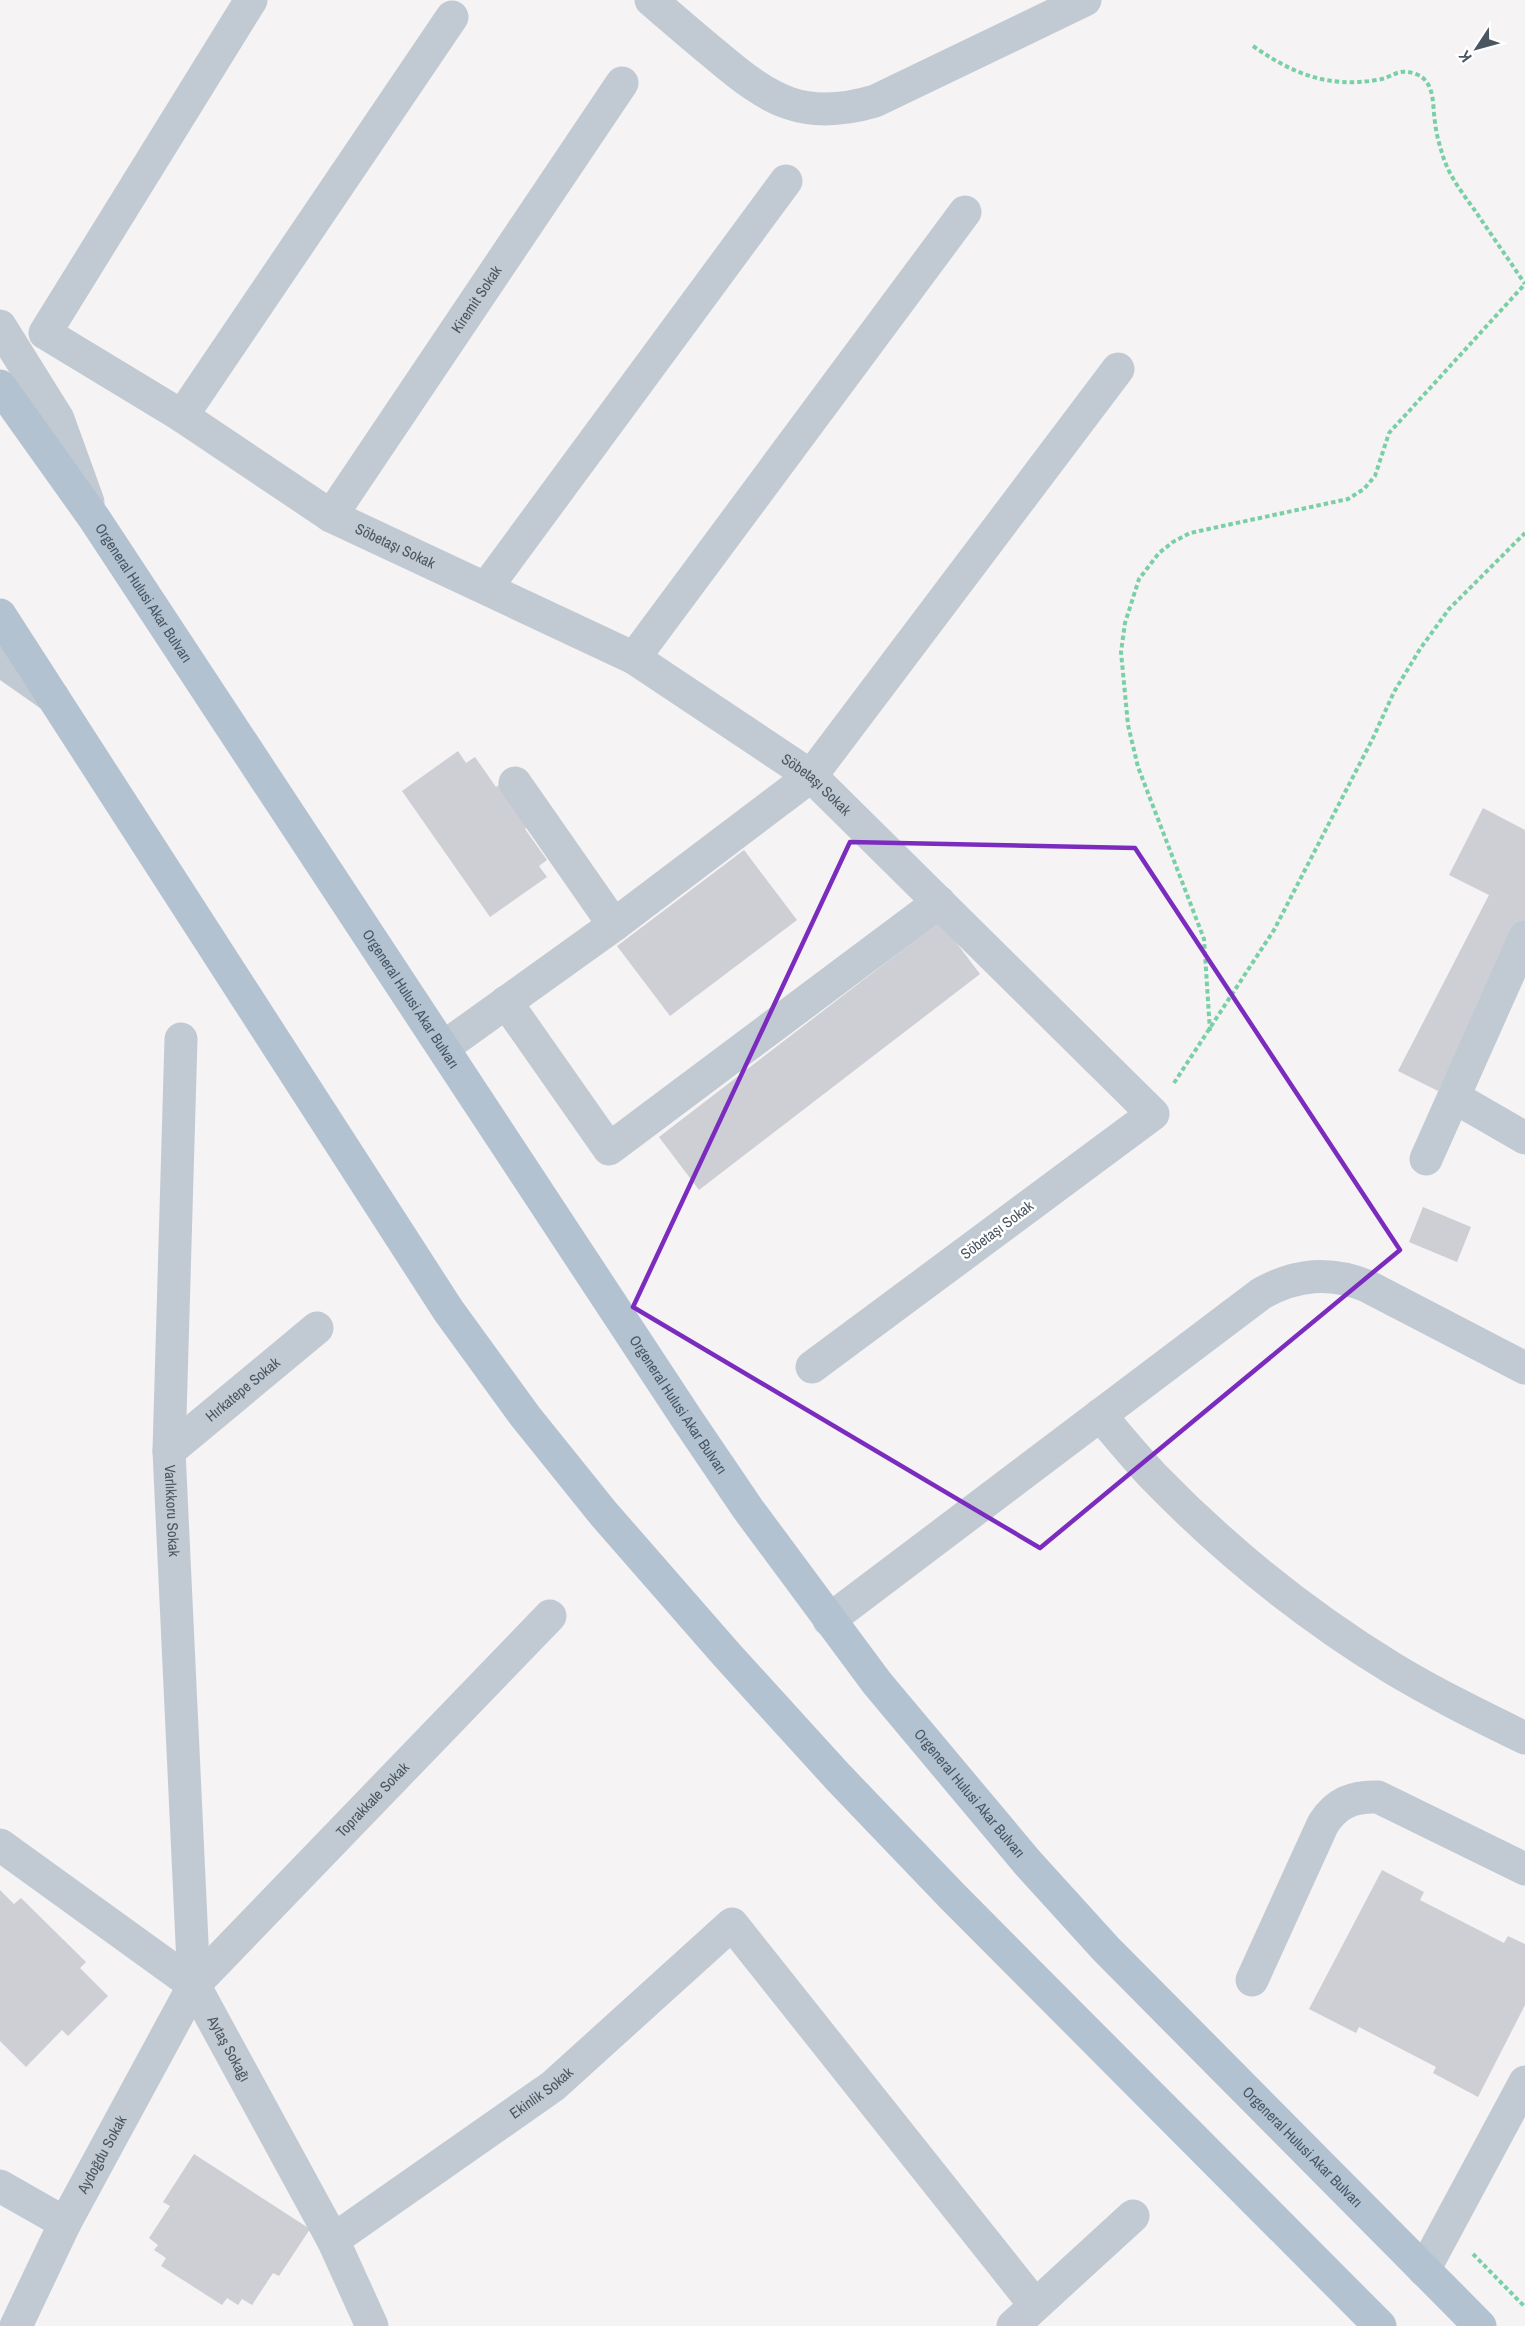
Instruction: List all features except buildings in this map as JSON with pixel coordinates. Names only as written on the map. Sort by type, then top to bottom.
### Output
[{"type":"main road","name":"Orgeneral Hulusi Akar Bulvarı","points":[[0,386],[94,518],[693,1428],[748,1509],[829,1620],[884,1692],[1027,1863],[1106,1948],[1480,2326]]},
{"type":"main road","points":[[0,615],[448,1310],[525,1416],[603,1513],[735,1664],[895,1837],[1369,2323]]},
{"type":"street","name":"Söbetaşı Sokak","points":[[251,0],[45,333],[182,416],[331,516],[634,658],[811,776],[1154,1114],[812,1367]]},
{"type":"street","points":[[651,0],[751,85],[779,100],[819,109],[856,107],[875,101],[1085,0]]},
{"type":"street","points":[[182,416],[452,17]]},
{"type":"street","name":"Kiremit Sokak","points":[[331,516],[622,83]]},
{"type":"street","points":[[486,588],[786,181]]},
{"type":"street","points":[[634,658],[965,212]]},
{"type":"street","points":[[0,326],[58,419],[94,518]]},
{"type":"street","points":[[444,1047],[615,925],[811,776],[1118,369]]},
{"type":"street","points":[[0,660],[53,697]]},
{"type":"street","points":[[515,783],[615,925]]},
{"type":"street","points":[[506,1002],[609,1149],[939,902]]},
{"type":"street","points":[[1426,1159],[1525,937]]},
{"type":"street","name":"Varlıkkoru Sokak","points":[[181,1038],[169,1451],[194,1985]]},
{"type":"street","points":[[1454,1097],[1525,1138]]},
{"type":"street","points":[[829,1620],[1262,1293],[1278,1284],[1316,1275],[1351,1279],[1525,1368]]},
{"type":"street","name":"Hırkatepe Sokak","points":[[169,1451],[317,1329]]},
{"type":"street","points":[[1100,1415],[1153,1475],[1195,1517],[1284,1593],[1337,1632],[1392,1668],[1449,1701],[1525,1738]]},
{"type":"street","name":"Toprakkale Sokak","points":[[194,1985],[550,1616]]},
{"type":"street","points":[[1252,1980],[1323,1824],[1329,1814],[1347,1800],[1363,1796],[1378,1797],[1525,1869]]},
{"type":"street","name":"Aytaş Sokağı","points":[[0,1845],[194,1985],[333,2240],[372,2326]]},
{"type":"street","name":"Ekinlik Sokak","points":[[333,2240],[553,2086],[732,1924],[1024,2316]]},
{"type":"street","name":"Aydoğdu Sokak","points":[[16,2326],[65,2223],[194,1985]]},
{"type":"street","points":[[1424,2270],[1525,2082]]},
{"type":"street","points":[[0,2186],[65,2223]]},
{"type":"street","points":[[1024,2316],[1133,2216]]},
{"type":"path","points":[[1210,1031],[1204,939],[1138,767],[1128,725],[1121,652],[1125,623],[1139,579],[1159,553],[1190,533],[1348,499],[1364,489],[1375,476],[1389,433],[1525,284],[1455,183],[1444,159],[1437,134],[1434,99],[1426,81],[1418,75],[1405,71],[1393,73],[1382,79],[1362,82],[1322,80],[1297,73],[1274,61],[1253,46]]},
{"type":"path","points":[[1154,1114],[1274,930],[1394,693],[1420,650],[1449,609],[1525,533]]},
{"type":"path","points":[[1446,2227],[1525,2307]]},
{"type":"highlighted area","points":[[850,842],[1135,848],[1400,1250],[1040,1548],[633,1307]]}]
